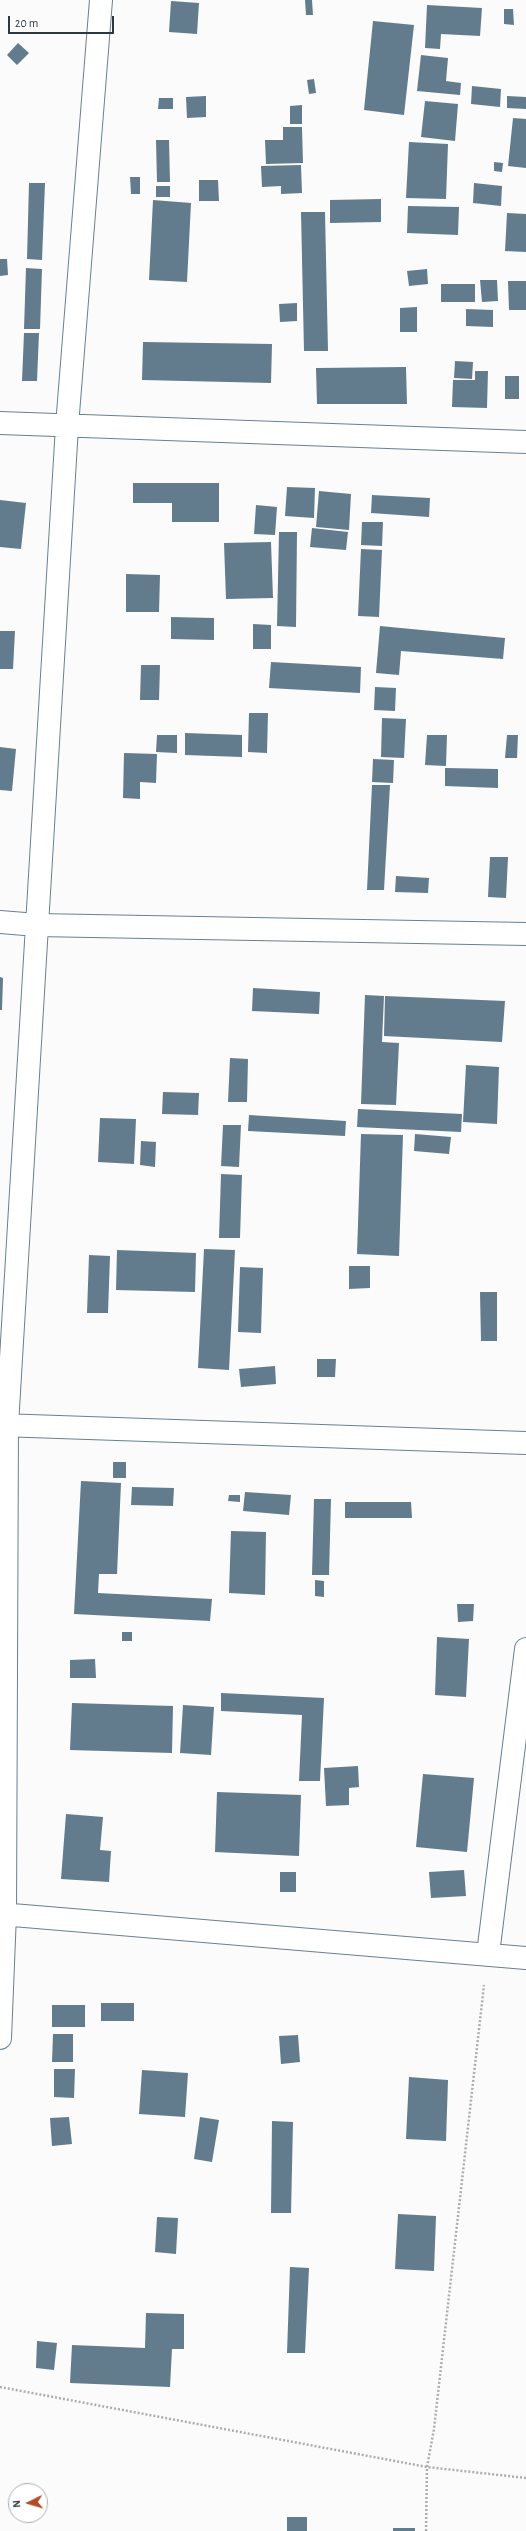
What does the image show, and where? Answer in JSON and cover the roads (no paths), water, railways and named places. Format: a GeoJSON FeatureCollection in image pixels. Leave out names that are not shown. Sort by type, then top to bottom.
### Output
{"type":"FeatureCollection","features":[{"type":"Feature","properties":{"kind":"street"},"geometry":{"type":"LineString","coordinates":[[0,2038],[4,1425],[37,925],[67,426],[101,0]]}},
{"type":"Feature","properties":{"kind":"street"},"geometry":{"type":"LineString","coordinates":[[0,423],[526,442]]}},
{"type":"Feature","properties":{"kind":"street"},"geometry":{"type":"LineString","coordinates":[[0,922],[37,925],[526,934]]}},
{"type":"Feature","properties":{"kind":"street"},"geometry":{"type":"LineString","coordinates":[[4,1425],[526,1443]]}},
{"type":"Feature","properties":{"kind":"street"},"geometry":{"type":"LineString","coordinates":[[488,1954],[526,1649]]}},
{"type":"Feature","properties":{"kind":"street"},"geometry":{"type":"LineString","coordinates":[[2,1914],[526,1958]]}}]}
